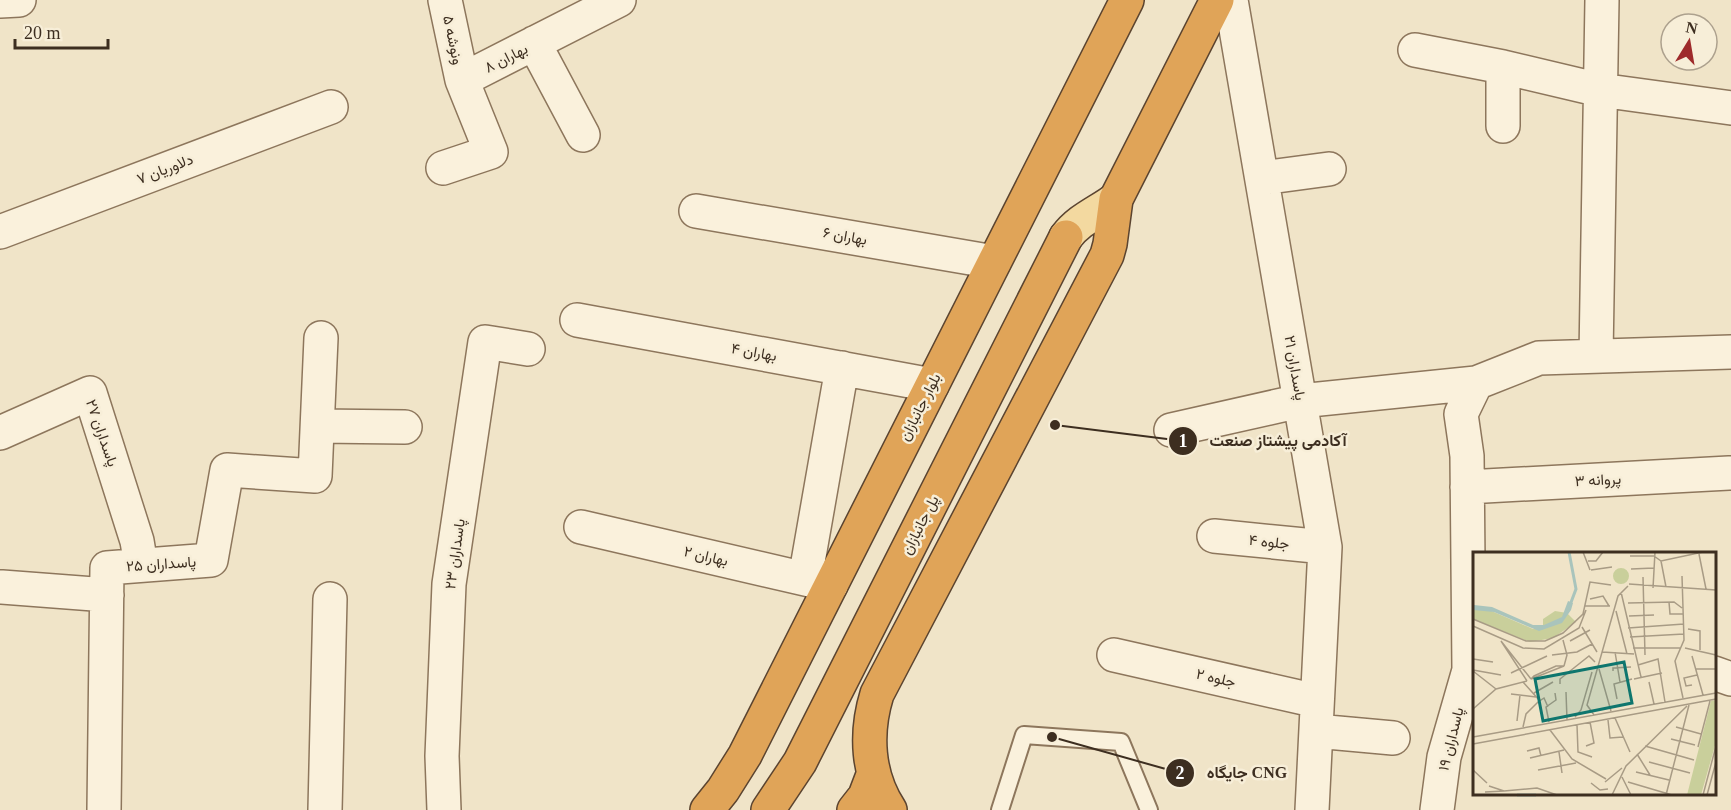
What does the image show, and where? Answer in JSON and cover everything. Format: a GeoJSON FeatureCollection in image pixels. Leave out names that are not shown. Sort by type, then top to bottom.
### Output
{"type":"FeatureCollection","features":[{"type":"Feature","properties":{"kind":"highway","name":"بلوار جانبازان"},"geometry":{"type":"LineString","coordinates":[[707,810],[745,755],[818,582],[932,385],[1127,0]]}},
{"type":"Feature","properties":{"kind":"highway"},"geometry":{"type":"LineString","coordinates":[[890,810],[873,775],[869,734],[870,719],[880,688],[1107,255],[1116,199],[1216,0]]}},
{"type":"Feature","properties":{"kind":"highway","name":"پل جانبازان"},"geometry":{"type":"LineString","coordinates":[[767,810],[800,762],[1066,237]]}},
{"type":"Feature","properties":{"kind":"highway"},"geometry":{"type":"LineString","coordinates":[[745,755],[745,771],[749,786],[757,801],[767,810]]}},
{"type":"Feature","properties":{"kind":"highway"},"geometry":{"type":"LineString","coordinates":[[854,810],[866,796],[873,775]]}},
{"type":"Feature","properties":{"kind":"main road"},"geometry":{"type":"LineString","coordinates":[[1066,237],[1082,221],[1116,199]]}},
{"type":"Feature","properties":{"kind":"street"},"geometry":{"type":"LineString","coordinates":[[0,1],[18,0]]}},
{"type":"Feature","properties":{"kind":"street","name":"ونوشه ۵"},"geometry":{"type":"LineString","coordinates":[[445,0],[462,80]]}},
{"type":"Feature","properties":{"kind":"street","name":"بهاران ۸"},"geometry":{"type":"LineString","coordinates":[[462,80],[619,0]]}},
{"type":"Feature","properties":{"kind":"street","name":"پاسداران ۲۱"},"geometry":{"type":"LineString","coordinates":[[1232,0],[1325,547],[1312,810]]}},
{"type":"Feature","properties":{"kind":"street"},"geometry":{"type":"LineString","coordinates":[[1596,356],[1602,0]]}},
{"type":"Feature","properties":{"kind":"street"},"geometry":{"type":"LineString","coordinates":[[534,43],[583,135]]}},
{"type":"Feature","properties":{"kind":"street"},"geometry":{"type":"LineString","coordinates":[[1415,50],[1503,67],[1600,90],[1731,108]]}},
{"type":"Feature","properties":{"kind":"street"},"geometry":{"type":"LineString","coordinates":[[1503,67],[1503,126]]}},
{"type":"Feature","properties":{"kind":"street"},"geometry":{"type":"LineString","coordinates":[[443,168],[491,152],[462,80]]}},
{"type":"Feature","properties":{"kind":"street","name":"دلاوریان ۷"},"geometry":{"type":"LineString","coordinates":[[0,232],[331,107]]}},
{"type":"Feature","properties":{"kind":"street"},"geometry":{"type":"LineString","coordinates":[[1262,178],[1329,169]]}},
{"type":"Feature","properties":{"kind":"street","name":"بهاران ۶"},"geometry":{"type":"LineString","coordinates":[[696,211],[994,262]]}},
{"type":"Feature","properties":{"kind":"street","name":"بهاران ۴"},"geometry":{"type":"LineString","coordinates":[[577,320],[932,385]]}},
{"type":"Feature","properties":{"kind":"street","name":"پاسداران ۲۵"},"geometry":{"type":"LineString","coordinates":[[104,810],[107,568],[211,560],[227,470],[315,476],[321,338]]}},
{"type":"Feature","properties":{"kind":"street","name":"پاسداران ۲۳"},"geometry":{"type":"LineString","coordinates":[[444,810],[442,756],[449,584],[485,342],[528,348]]}},
{"type":"Feature","properties":{"kind":"street"},"geometry":{"type":"LineString","coordinates":[[1171,430],[1300,401],[1476,383],[1539,358],[1731,352]]}},
{"type":"Feature","properties":{"kind":"street"},"geometry":{"type":"LineString","coordinates":[[818,582],[842,368]]}},
{"type":"Feature","properties":{"kind":"street","name":"پاسداران ۱۹"},"geometry":{"type":"LineString","coordinates":[[1437,810],[1444,757],[1469,669],[1472,594],[1467,456],[1461,414],[1476,383]]}},
{"type":"Feature","properties":{"kind":"street","name":"پاسداران ۲۷"},"geometry":{"type":"LineString","coordinates":[[0,432],[90,393],[137,541],[141,565]]}},
{"type":"Feature","properties":{"kind":"street"},"geometry":{"type":"LineString","coordinates":[[318,426],[405,427]]}},
{"type":"Feature","properties":{"kind":"street","name":"پروانه ۳"},"geometry":{"type":"LineString","coordinates":[[1467,487],[1729,473]]}},
{"type":"Feature","properties":{"kind":"street","name":"بهاران ۲"},"geometry":{"type":"LineString","coordinates":[[581,528],[818,582]]}},
{"type":"Feature","properties":{"kind":"street","name":"جلوه ۴"},"geometry":{"type":"LineString","coordinates":[[1214,536],[1325,547]]}},
{"type":"Feature","properties":{"kind":"street"},"geometry":{"type":"LineString","coordinates":[[2,587],[107,595]]}},
{"type":"Feature","properties":{"kind":"street"},"geometry":{"type":"LineString","coordinates":[[325,810],[330,599]]}},
{"type":"Feature","properties":{"kind":"street","name":"جلوه ۲"},"geometry":{"type":"LineString","coordinates":[[1114,655],[1393,738]]}},
{"type":"Feature","properties":{"kind":"street"},"geometry":{"type":"LineString","coordinates":[[1716,674],[1731,680]]}},
{"type":"Feature","properties":{"kind":"lane"},"geometry":{"type":"LineString","coordinates":[[1000,810],[1024,735],[1121,742],[1149,810]]}},
{"type":"Feature","properties":{"kind":"place","name":"آکادمی پیشتاز صنعت"},"geometry":{"type":"Point","coordinates":[1055,425]}},
{"type":"Feature","properties":{"kind":"place","name":"جایگاه CNG"},"geometry":{"type":"Point","coordinates":[1052,737]}}]}
